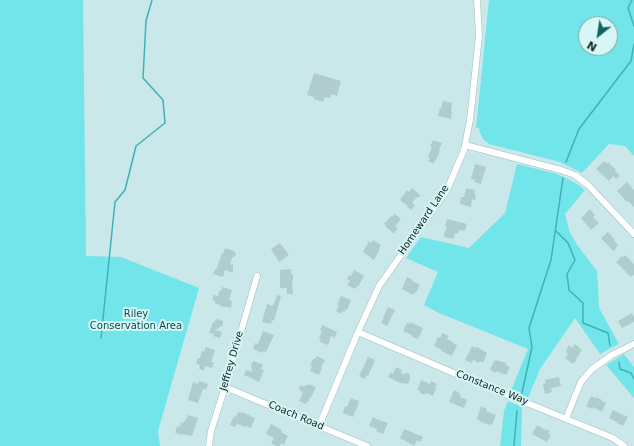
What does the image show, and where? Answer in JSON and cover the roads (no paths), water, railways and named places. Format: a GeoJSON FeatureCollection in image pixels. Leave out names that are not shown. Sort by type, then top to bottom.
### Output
{"type":"FeatureCollection","features":[{"type":"Feature","properties":{"kind":"street","name":"Homeward Lane"},"geometry":{"type":"LineString","coordinates":[[319,426],[379,286],[447,190],[464,150],[470,120],[479,36],[477,0]]}},
{"type":"Feature","properties":{"kind":"street"},"geometry":{"type":"LineString","coordinates":[[465,145],[575,175],[588,185],[634,234]]}},
{"type":"Feature","properties":{"kind":"street","name":"Jeffrey Drive"},"geometry":{"type":"LineString","coordinates":[[210,446],[211,431],[226,387],[257,276]]}},
{"type":"Feature","properties":{"kind":"street","name":"Constance Way"},"geometry":{"type":"LineString","coordinates":[[358,332],[613,438],[624,446]]}},
{"type":"Feature","properties":{"kind":"street"},"geometry":{"type":"LineString","coordinates":[[566,419],[581,382],[592,369],[612,355],[634,344]]}},
{"type":"Feature","properties":{"kind":"street","name":"Coach Road"},"geometry":{"type":"LineString","coordinates":[[226,387],[367,446]]}},
{"type":"Feature","properties":{"kind":"waterway"},"geometry":{"type":"LineString","coordinates":[[101,338],[115,202],[125,190],[136,146],[165,123],[163,100],[143,78],[146,21],[152,0]]}},
{"type":"Feature","properties":{"kind":"waterway"},"geometry":{"type":"LineString","coordinates":[[632,0],[628,8],[634,26]]}},
{"type":"Feature","properties":{"kind":"waterway"},"geometry":{"type":"LineString","coordinates":[[566,162],[579,129],[631,61],[634,44]]}},
{"type":"Feature","properties":{"kind":"waterway"},"geometry":{"type":"LineString","coordinates":[[522,393],[532,347],[529,328],[551,260],[563,178]]}},
{"type":"Feature","properties":{"kind":"waterway"},"geometry":{"type":"LineString","coordinates":[[556,231],[568,243],[575,260],[567,274],[569,290],[583,303],[583,323],[608,333],[610,346]]}},
{"type":"Feature","properties":{"kind":"waterway"},"geometry":{"type":"LineString","coordinates":[[619,362],[620,369],[631,373],[634,379]]}},
{"type":"Feature","properties":{"kind":"waterway"},"geometry":{"type":"LineString","coordinates":[[514,446],[517,411]]}},
{"type":"Feature","properties":{"kind":"park label","name":"Riley Conservation Area"},"geometry":{"type":"Point","coordinates":[136,320]}}]}
